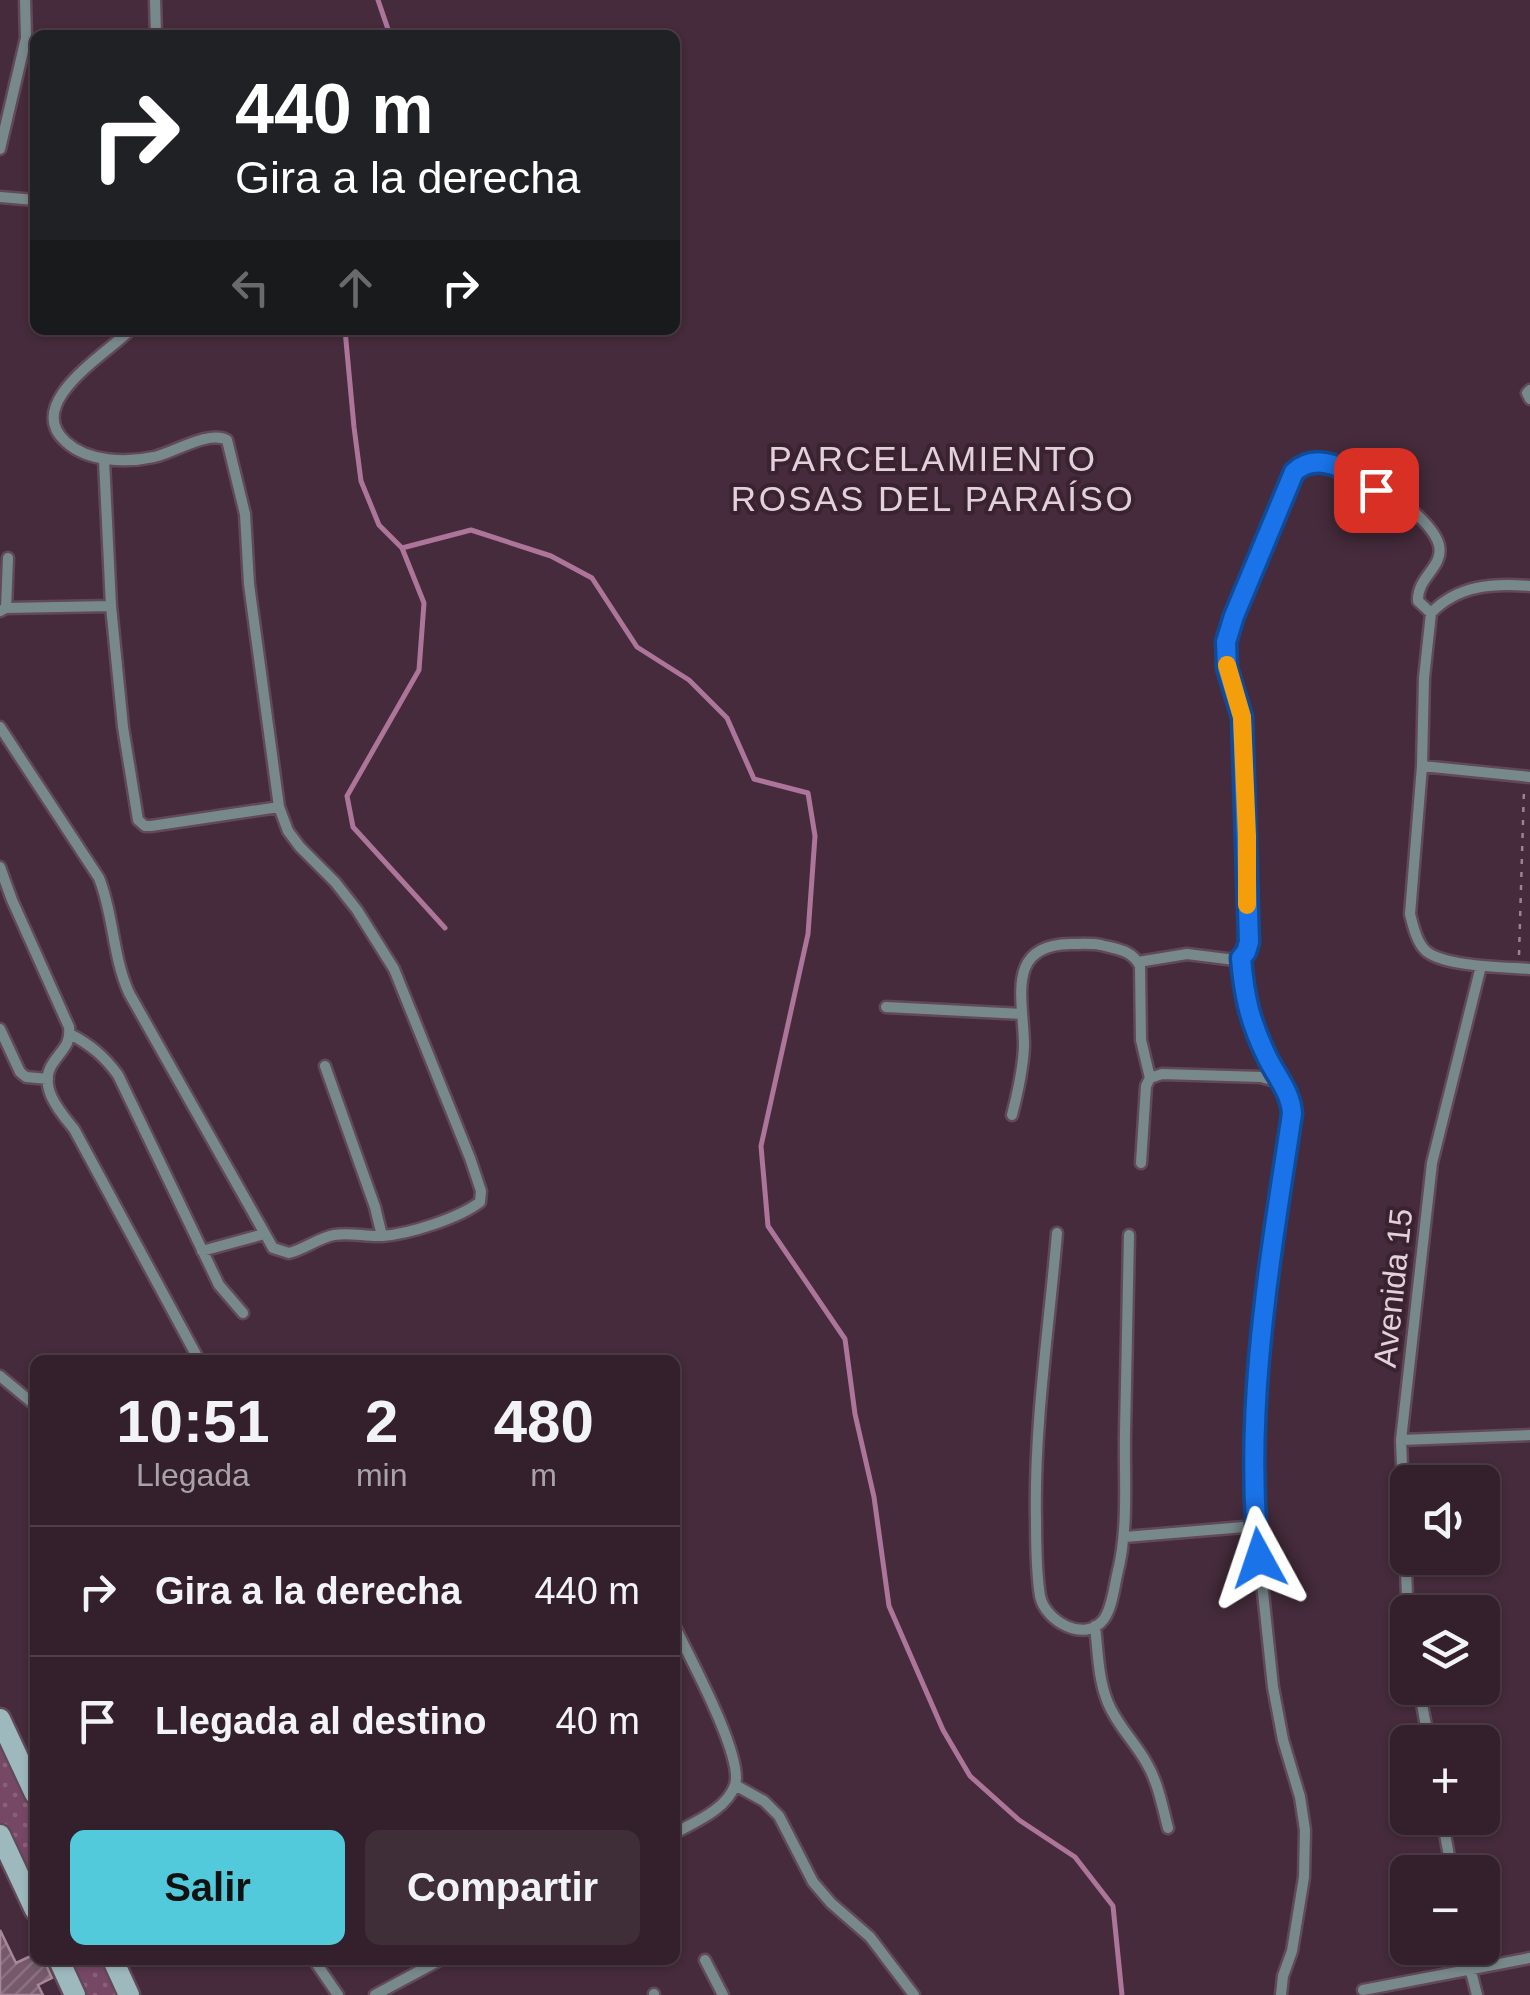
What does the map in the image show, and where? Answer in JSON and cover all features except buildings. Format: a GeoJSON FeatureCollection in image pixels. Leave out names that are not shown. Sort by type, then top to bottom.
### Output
{"type":"FeatureCollection","features":[{"type":"Feature","properties":{"kind":"main road"},"geometry":{"type":"LineString","coordinates":[[0,1720],[30,1783]]}},
{"type":"Feature","properties":{"kind":"main road"},"geometry":{"type":"LineString","coordinates":[[0,1835],[30,1899]]}},
{"type":"Feature","properties":{"kind":"main road"},"geometry":{"type":"LineString","coordinates":[[60,1965],[75,1995]]}},
{"type":"Feature","properties":{"kind":"main road"},"geometry":{"type":"LineString","coordinates":[[115,1965],[129,1995]]}},
{"type":"Feature","properties":{"kind":"street"},"geometry":{"type":"LineString","coordinates":[[0,148],[26,38],[25,0]]}},
{"type":"Feature","properties":{"kind":"street"},"geometry":{"type":"LineString","coordinates":[[155,0],[156,30]]}},
{"type":"Feature","properties":{"kind":"street"},"geometry":{"type":"LineString","coordinates":[[0,197],[30,200]]}},
{"type":"Feature","properties":{"kind":"street"},"geometry":{"type":"LineString","coordinates":[[2,735],[98,878],[128,992],[273,1248],[294,1252],[321,1238],[348,1234],[382,1236],[419,1228],[480,1202],[481,1191],[470,1158],[394,969],[357,910],[288,831],[278,806],[249,584],[245,514],[230,446],[223,437],[211,437],[152,457],[104,460],[69,446],[55,426],[62,394],[88,364],[125,335]]}},
{"type":"Feature","properties":{"kind":"street"},"geometry":{"type":"LineString","coordinates":[[1530,390],[1530,399]]}},
{"type":"Feature","properties":{"kind":"street"},"geometry":{"type":"LineString","coordinates":[[104,460],[122,727],[138,820],[151,826],[278,806]]}},
{"type":"Feature","properties":{"kind":"street"},"geometry":{"type":"LineString","coordinates":[[1138,962],[1187,954],[1223,960],[1241,958],[1246,952],[1249,942],[1242,717],[1227,668],[1226,642],[1290,478],[1298,468],[1316,461],[1345,469],[1414,511],[1434,534],[1440,548],[1436,564],[1418,589],[1418,600],[1431,613]]}},
{"type":"Feature","properties":{"kind":"street"},"geometry":{"type":"LineString","coordinates":[[8,558],[3,609],[111,606]]}},
{"type":"Feature","properties":{"kind":"street"},"geometry":{"type":"LineString","coordinates":[[1524,969],[1451,961],[1427,952],[1415,934],[1410,914],[1431,613],[1467,589],[1530,586]]}},
{"type":"Feature","properties":{"kind":"street"},"geometry":{"type":"LineString","coordinates":[[1422,766],[1527,777]]}},
{"type":"Feature","properties":{"kind":"street"},"geometry":{"type":"LineString","coordinates":[[0,866],[70,1034],[65,1050],[53,1063],[48,1088],[196,1355]]}},
{"type":"Feature","properties":{"kind":"street"},"geometry":{"type":"LineString","coordinates":[[1012,1115],[1022,1073],[1024,969],[1042,949],[1058,944],[1096,944],[1132,954],[1138,962],[1141,1040],[1150,1078]]}},
{"type":"Feature","properties":{"kind":"street"},"geometry":{"type":"LineString","coordinates":[[1241,958],[1246,1008],[1289,1096],[1292,1114],[1264,1318],[1254,1454],[1256,1526],[1273,1688],[1305,1830],[1304,1877],[1281,1995]]}},
{"type":"Feature","properties":{"kind":"street","name":"Avenida 15"},"geometry":{"type":"LineString","coordinates":[[1407,1595],[1401,1440],[1432,1163],[1481,966]]}},
{"type":"Feature","properties":{"kind":"street"},"geometry":{"type":"LineString","coordinates":[[886,1007],[1022,1014]]}},
{"type":"Feature","properties":{"kind":"street"},"geometry":{"type":"LineString","coordinates":[[0,1029],[20,1072],[26,1077],[48,1079]]}},
{"type":"Feature","properties":{"kind":"street"},"geometry":{"type":"LineString","coordinates":[[70,1034],[103,1055],[118,1075],[219,1285],[244,1312]]}},
{"type":"Feature","properties":{"kind":"street"},"geometry":{"type":"LineString","coordinates":[[325,1066],[382,1236]]}},
{"type":"Feature","properties":{"kind":"street"},"geometry":{"type":"LineString","coordinates":[[1141,1163],[1146,1086],[1150,1078],[1158,1074],[1261,1077],[1282,1083]]}},
{"type":"Feature","properties":{"kind":"street"},"geometry":{"type":"LineString","coordinates":[[1057,1233],[1035,1487],[1040,1595],[1044,1609],[1055,1620],[1076,1629],[1095,1626],[1107,1614],[1125,1538],[1130,1235]]}},
{"type":"Feature","properties":{"kind":"street"},"geometry":{"type":"LineString","coordinates":[[202,1251],[264,1234]]}},
{"type":"Feature","properties":{"kind":"street"},"geometry":{"type":"LineString","coordinates":[[0,1376],[30,1402]]}},
{"type":"Feature","properties":{"kind":"street"},"geometry":{"type":"LineString","coordinates":[[1401,1440],[1530,1435]]}},
{"type":"Feature","properties":{"kind":"street"},"geometry":{"type":"LineString","coordinates":[[1125,1538],[1256,1526]]}},
{"type":"Feature","properties":{"kind":"street"},"geometry":{"type":"LineString","coordinates":[[1095,1626],[1098,1663],[1108,1704],[1151,1771],[1168,1828]]}},
{"type":"Feature","properties":{"kind":"street"},"geometry":{"type":"LineString","coordinates":[[680,1637],[730,1748],[735,1785],[708,1815],[680,1830]]}},
{"type":"Feature","properties":{"kind":"street"},"geometry":{"type":"LineString","coordinates":[[680,1657],[689,1656]]}},
{"type":"Feature","properties":{"kind":"street"},"geometry":{"type":"LineString","coordinates":[[735,1785],[764,1801],[778,1816],[813,1882],[870,1937],[914,1995]]}},
{"type":"Feature","properties":{"kind":"street"},"geometry":{"type":"LineString","coordinates":[[1363,1990],[1530,1958]]}},
{"type":"Feature","properties":{"kind":"street"},"geometry":{"type":"LineString","coordinates":[[705,1960],[723,1995]]}},
{"type":"Feature","properties":{"kind":"street"},"geometry":{"type":"LineString","coordinates":[[317,1965],[338,1995]]}},
{"type":"Feature","properties":{"kind":"street"},"geometry":{"type":"LineString","coordinates":[[375,1995],[431,1965]]}},
{"type":"Feature","properties":{"kind":"street"},"geometry":{"type":"LineString","coordinates":[[1468,1965],[1477,1995]]}},
{"type":"Feature","properties":{"kind":"path"},"geometry":{"type":"LineString","coordinates":[[1524,969],[1527,777]]}},
{"type":"Feature","properties":{"kind":"shaded area"},"geometry":{"type":"Polygon","coordinates":[[[0,1725],[30,1788],[30,1895],[0,1831],[0,1725]]]}},
{"type":"Feature","properties":{"kind":"shaded area"},"geometry":{"type":"Polygon","coordinates":[[[62,1965],[112,1965],[126,1995],[77,1995],[62,1965]]]}},
{"type":"Feature","properties":{"kind":"waterway"},"geometry":{"type":"LineString","coordinates":[[378,0],[388,30]]}},
{"type":"Feature","properties":{"kind":"waterway"},"geometry":{"type":"LineString","coordinates":[[345,335],[361,481],[379,525],[402,548],[424,603],[419,670],[347,796],[353,827],[445,928]]}},
{"type":"Feature","properties":{"kind":"waterway"},"geometry":{"type":"LineString","coordinates":[[402,548],[471,530],[551,556],[592,578],[637,647],[689,680],[727,718],[754,779],[808,793],[815,836],[808,934],[761,1146],[768,1226],[845,1339],[889,1606],[943,1730],[970,1776],[1019,1820],[1075,1857],[1113,1906],[1122,1995]]}},
{"type":"Feature","properties":{"kind":"slow traffic"},"geometry":{"type":"LineString","coordinates":[[1227,665],[1242,717],[1247,905]]}},
{"type":"Feature","properties":{"kind":"district","name":"PARCELAMIENTO ROSAS DEL PARAÍSO"},"geometry":{"type":"Point","coordinates":[933,479]}},
{"type":"Feature","properties":{"kind":"route"},"geometry":{"type":"LineString","coordinates":[[1259,1558],[1254,1454],[1264,1318],[1292,1105],[1246,1008],[1241,958],[1249,942],[1242,717],[1227,668],[1226,642],[1294,472],[1303,464],[1322,462],[1345,469],[1376,490]]}}]}
